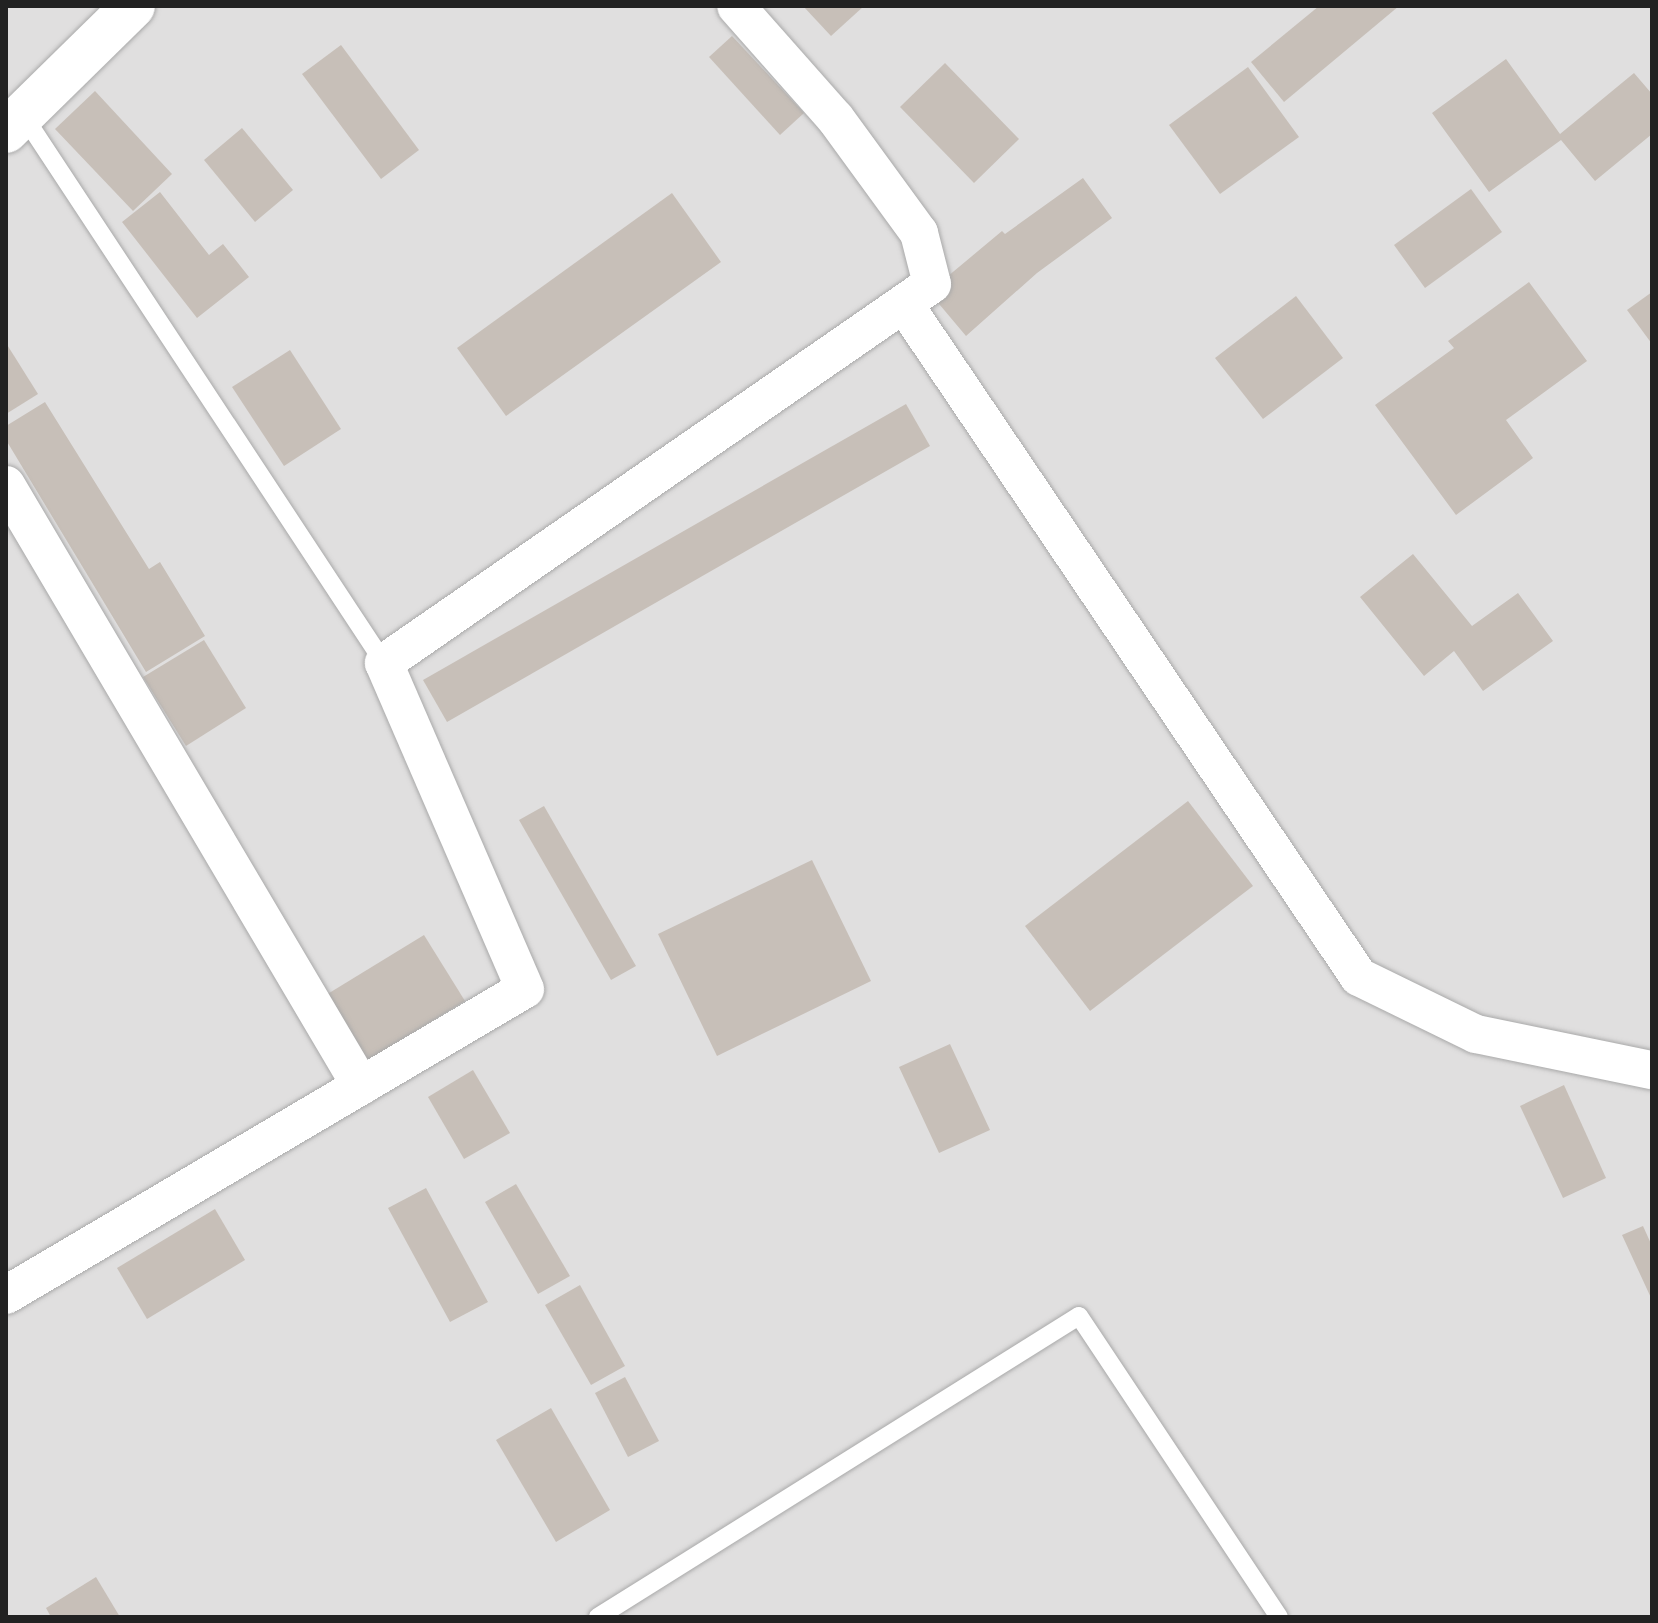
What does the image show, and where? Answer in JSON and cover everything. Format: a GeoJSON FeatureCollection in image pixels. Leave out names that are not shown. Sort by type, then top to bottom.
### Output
{"type":"FeatureCollection","features":[{"type":"Feature","properties":{"kind":"street"},"geometry":{"type":"LineString","coordinates":[[14,123],[133,6]]}},
{"type":"Feature","properties":{"kind":"street"},"geometry":{"type":"LineString","coordinates":[[6,1295],[525,989],[384,663],[932,284],[919,233],[835,118],[736,6]]}},
{"type":"Feature","properties":{"kind":"street"},"geometry":{"type":"LineString","coordinates":[[904,304],[1359,977],[1476,1034],[1652,1070]]}},
{"type":"Feature","properties":{"kind":"street"},"geometry":{"type":"LineString","coordinates":[[6,485],[361,1086]]}},
{"type":"Feature","properties":{"kind":"lane"},"geometry":{"type":"LineString","coordinates":[[14,123],[384,663]]}},
{"type":"Feature","properties":{"kind":"lane"},"geometry":{"type":"LineString","coordinates":[[598,1617],[1079,1316],[1279,1617]]}},
{"type":"Feature","properties":{"kind":"shaded area"},"geometry":{"type":"Polygon","coordinates":[[[6,6],[1652,6],[1652,1617],[6,1617],[6,6]]]}},
{"type":"Feature","properties":{"kind":"building"},"geometry":{"type":"Polygon","coordinates":[[[803,6],[864,6],[831,36],[803,6]]]}},
{"type":"Feature","properties":{"kind":"building"},"geometry":{"type":"Polygon","coordinates":[[[1319,6],[1399,6],[1284,102],[1251,62],[1319,6]]]}},
{"type":"Feature","properties":{"kind":"building"},"geometry":{"type":"Polygon","coordinates":[[[732,36],[804,113],[780,135],[709,57],[732,36]]]}},
{"type":"Feature","properties":{"kind":"building"},"geometry":{"type":"Polygon","coordinates":[[[341,45],[419,150],[381,179],[302,74],[341,45]]]}},
{"type":"Feature","properties":{"kind":"building"},"geometry":{"type":"Polygon","coordinates":[[[1506,59],[1560,134],[1634,73],[1652,94],[1652,134],[1595,181],[1561,140],[1489,192],[1432,113],[1506,59]]]}},
{"type":"Feature","properties":{"kind":"building"},"geometry":{"type":"Polygon","coordinates":[[[945,63],[1019,139],[974,183],[900,107],[945,63]]]}},
{"type":"Feature","properties":{"kind":"building"},"geometry":{"type":"Polygon","coordinates":[[[1248,67],[1299,137],[1220,194],[1169,125],[1248,67]]]}},
{"type":"Feature","properties":{"kind":"building"},"geometry":{"type":"Polygon","coordinates":[[[95,91],[172,174],[133,211],[55,129],[95,91]]]}},
{"type":"Feature","properties":{"kind":"building"},"geometry":{"type":"Polygon","coordinates":[[[242,128],[293,190],[255,222],[204,160],[242,128]]]}},
{"type":"Feature","properties":{"kind":"building"},"geometry":{"type":"Polygon","coordinates":[[[1083,178],[1112,218],[1037,273],[966,336],[929,292],[1002,231],[1005,234],[1083,178]]]}},
{"type":"Feature","properties":{"kind":"building"},"geometry":{"type":"Polygon","coordinates":[[[1471,189],[1502,232],[1425,288],[1394,245],[1471,189]]]}},
{"type":"Feature","properties":{"kind":"building"},"geometry":{"type":"Polygon","coordinates":[[[160,192],[209,255],[223,244],[249,277],[197,318],[122,222],[160,192]]]}},
{"type":"Feature","properties":{"kind":"building"},"geometry":{"type":"Polygon","coordinates":[[[672,193],[721,262],[506,416],[457,348],[672,193]]]}},
{"type":"Feature","properties":{"kind":"building"},"geometry":{"type":"Polygon","coordinates":[[[1529,282],[1587,361],[1506,420],[1533,458],[1456,515],[1375,405],[1454,348],[1448,341],[1529,282]]]}},
{"type":"Feature","properties":{"kind":"building"},"geometry":{"type":"Polygon","coordinates":[[[1652,292],[1652,344],[1627,310],[1652,292]]]}},
{"type":"Feature","properties":{"kind":"building"},"geometry":{"type":"Polygon","coordinates":[[[1296,296],[1343,358],[1263,419],[1215,358],[1296,296]]]}},
{"type":"Feature","properties":{"kind":"building"},"geometry":{"type":"Polygon","coordinates":[[[6,343],[38,394],[6,414],[6,343]]]}},
{"type":"Feature","properties":{"kind":"building"},"geometry":{"type":"Polygon","coordinates":[[[290,350],[341,429],[284,466],[232,387],[290,350]]]}},
{"type":"Feature","properties":{"kind":"building"},"geometry":{"type":"Polygon","coordinates":[[[45,402],[149,569],[160,562],[205,636],[146,672],[6,440],[6,426],[45,402]]]}},
{"type":"Feature","properties":{"kind":"building"},"geometry":{"type":"Polygon","coordinates":[[[906,404],[930,446],[447,722],[423,680],[906,404]]]}},
{"type":"Feature","properties":{"kind":"building"},"geometry":{"type":"Polygon","coordinates":[[[1413,554],[1472,626],[1518,593],[1553,641],[1483,691],[1454,651],[1424,676],[1360,597],[1413,554]]]}},
{"type":"Feature","properties":{"kind":"building"},"geometry":{"type":"Polygon","coordinates":[[[204,640],[246,708],[186,746],[143,677],[204,640]]]}},
{"type":"Feature","properties":{"kind":"building"},"geometry":{"type":"Polygon","coordinates":[[[1188,801],[1253,886],[1090,1011],[1025,926],[1188,801]]]}},
{"type":"Feature","properties":{"kind":"building"},"geometry":{"type":"Polygon","coordinates":[[[544,806],[636,966],[611,980],[519,820],[544,806]]]}},
{"type":"Feature","properties":{"kind":"building"},"geometry":{"type":"Polygon","coordinates":[[[812,860],[871,981],[717,1056],[658,934],[812,860]]]}},
{"type":"Feature","properties":{"kind":"building"},"geometry":{"type":"Polygon","coordinates":[[[424,935],[465,1001],[362,1064],[321,998],[424,935]]]}},
{"type":"Feature","properties":{"kind":"building"},"geometry":{"type":"Polygon","coordinates":[[[950,1044],[990,1130],[939,1153],[899,1067],[950,1044]]]}},
{"type":"Feature","properties":{"kind":"building"},"geometry":{"type":"Polygon","coordinates":[[[473,1070],[510,1133],[464,1159],[428,1097],[473,1070]]]}},
{"type":"Feature","properties":{"kind":"building"},"geometry":{"type":"Polygon","coordinates":[[[1564,1085],[1606,1178],[1563,1198],[1520,1106],[1564,1085]]]}},
{"type":"Feature","properties":{"kind":"building"},"geometry":{"type":"Polygon","coordinates":[[[516,1184],[570,1276],[538,1294],[485,1202],[516,1184]]]}},
{"type":"Feature","properties":{"kind":"building"},"geometry":{"type":"Polygon","coordinates":[[[426,1188],[488,1302],[450,1322],[388,1208],[426,1188]]]}},
{"type":"Feature","properties":{"kind":"building"},"geometry":{"type":"Polygon","coordinates":[[[215,1209],[245,1260],[147,1319],[117,1268],[215,1209]]]}},
{"type":"Feature","properties":{"kind":"building"},"geometry":{"type":"Polygon","coordinates":[[[1643,1226],[1652,1246],[1652,1300],[1622,1235],[1643,1226]]]}},
{"type":"Feature","properties":{"kind":"building"},"geometry":{"type":"Polygon","coordinates":[[[580,1285],[625,1366],[591,1385],[545,1305],[580,1285]]]}},
{"type":"Feature","properties":{"kind":"building"},"geometry":{"type":"Polygon","coordinates":[[[625,1377],[659,1441],[628,1457],[595,1393],[625,1377]]]}},
{"type":"Feature","properties":{"kind":"building"},"geometry":{"type":"Polygon","coordinates":[[[551,1408],[610,1510],[556,1542],[496,1440],[551,1408]]]}},
{"type":"Feature","properties":{"kind":"building"},"geometry":{"type":"Polygon","coordinates":[[[96,1577],[120,1617],[51,1617],[46,1608],[96,1577]]]}}]}
